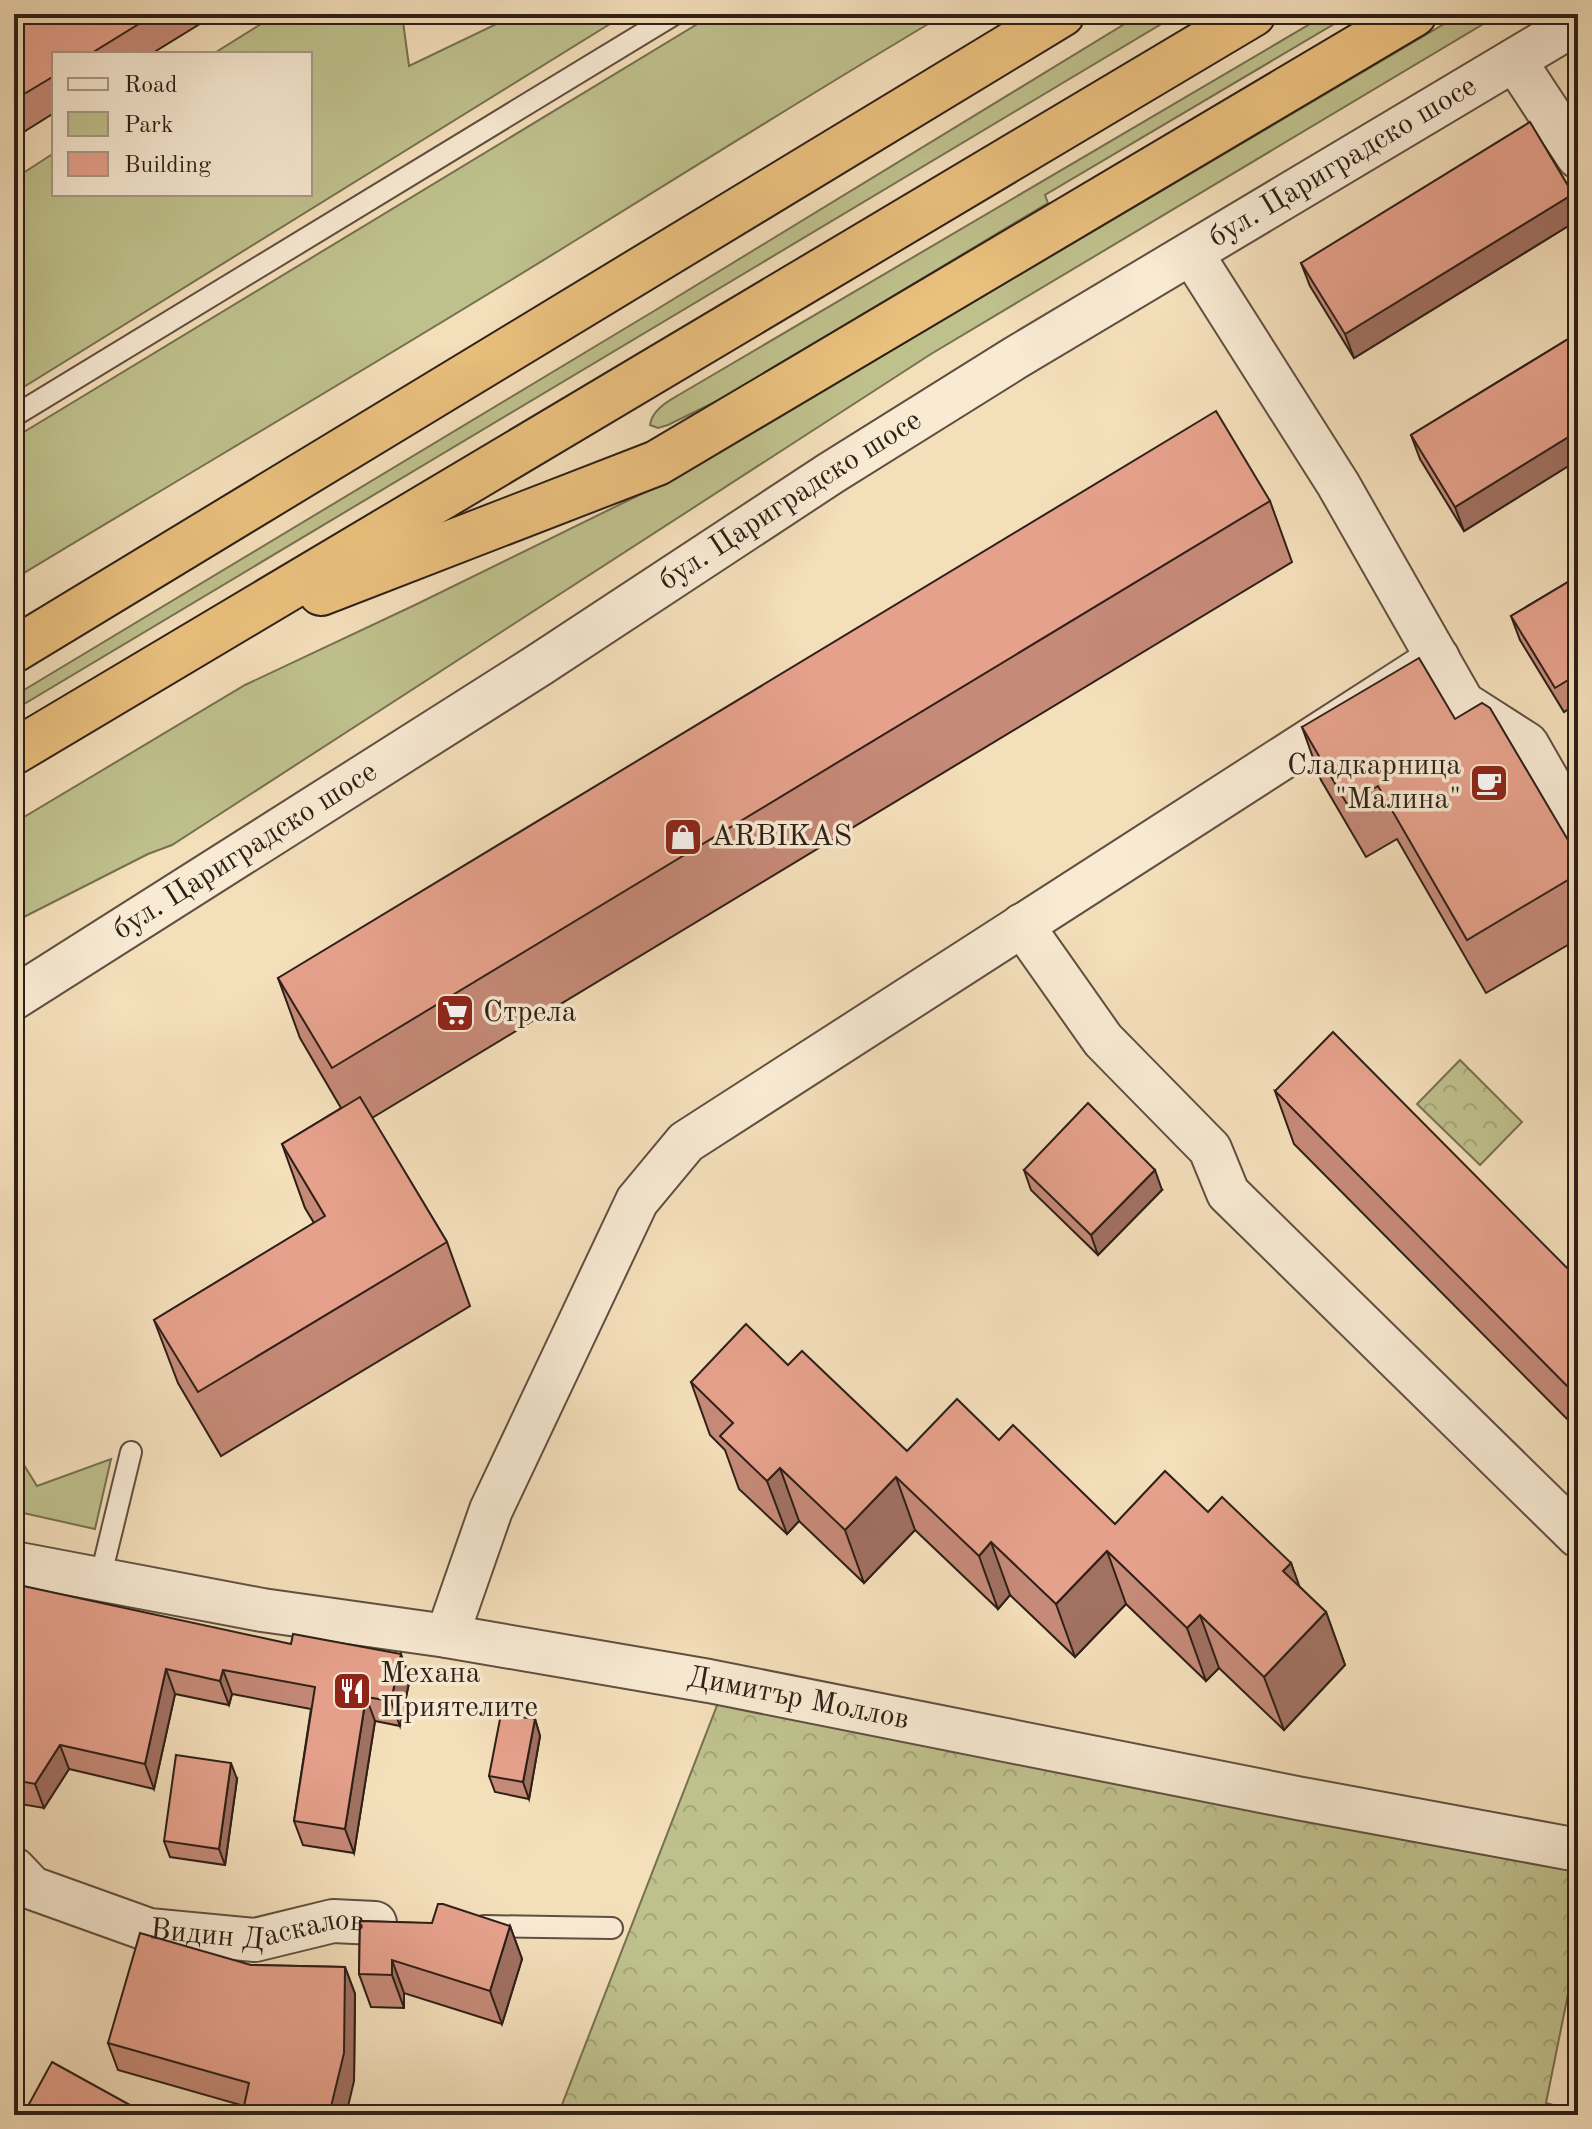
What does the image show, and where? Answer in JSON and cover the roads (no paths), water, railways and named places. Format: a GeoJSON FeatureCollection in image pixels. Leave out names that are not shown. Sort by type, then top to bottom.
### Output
{"type":"FeatureCollection","features":[{"type":"Feature","properties":{"kind":"highway"},"geometry":{"type":"LineString","coordinates":[[14,650],[1062,14]]}},
{"type":"Feature","properties":{"kind":"highway"},"geometry":{"type":"LineString","coordinates":[[14,752],[1253,14]]}},
{"type":"Feature","properties":{"kind":"highway"},"geometry":{"type":"LineString","coordinates":[[203,638],[657,463],[1414,14]]}},
{"type":"Feature","properties":{"kind":"street","name":"бул. Цариградско шосе"},"geometry":{"type":"LineString","coordinates":[[14,998],[1015,358],[1578,22]]}},
{"type":"Feature","properties":{"kind":"street"},"geometry":{"type":"LineString","coordinates":[[1515,61],[1578,157]]}},
{"type":"Feature","properties":{"kind":"street"},"geometry":{"type":"LineString","coordinates":[[1192,254],[1338,484],[1463,703],[1527,744],[1578,833]]}},
{"type":"Feature","properties":{"kind":"street"},"geometry":{"type":"LineString","coordinates":[[447,1636],[491,1510],[637,1201],[686,1142],[1438,658]]}},
{"type":"Feature","properties":{"kind":"street"},"geometry":{"type":"LineString","coordinates":[[1022,925],[1103,1040],[1210,1149],[1228,1193],[1578,1536]]}},
{"type":"Feature","properties":{"kind":"street","name":"Димитър Моллов"},"geometry":{"type":"LineString","coordinates":[[14,1563],[262,1610],[447,1636],[709,1681],[1297,1798],[1578,1850]]}},
{"type":"Feature","properties":{"kind":"street","name":"Видин Даскалов"},"geometry":{"type":"LineString","coordinates":[[14,1869],[32,1888],[149,1930],[255,1940],[333,1921],[383,1923]]}},
{"type":"Feature","properties":{"kind":"lane"},"geometry":{"type":"LineString","coordinates":[[14,416],[675,14]]}},
{"type":"Feature","properties":{"kind":"lane"},"geometry":{"type":"LineString","coordinates":[[100,1579],[131,1452]]}},
{"type":"Feature","properties":{"kind":"lane"},"geometry":{"type":"LineString","coordinates":[[469,1926],[612,1928]]}},
{"type":"Feature","properties":{"kind":"place","name":"Сладкарница \"Малина\""},"geometry":{"type":"Point","coordinates":[1489,783]}},
{"type":"Feature","properties":{"kind":"place","name":"ARBIKAS"},"geometry":{"type":"Point","coordinates":[683,837]}},
{"type":"Feature","properties":{"kind":"place","name":"Стрела"},"geometry":{"type":"Point","coordinates":[455,1013]}},
{"type":"Feature","properties":{"kind":"place","name":"Механа Приятелите"},"geometry":{"type":"Point","coordinates":[352,1691]}}]}
